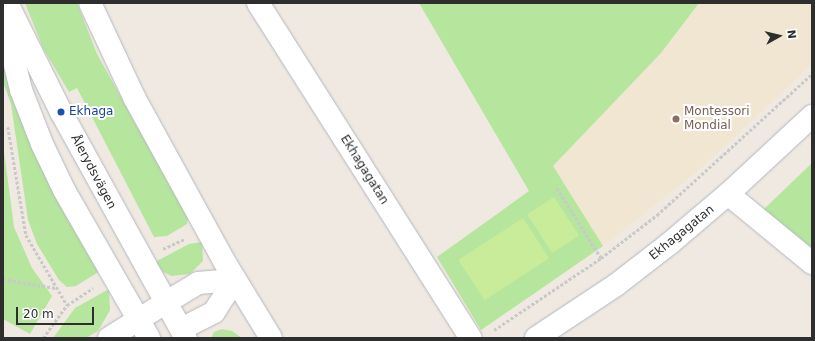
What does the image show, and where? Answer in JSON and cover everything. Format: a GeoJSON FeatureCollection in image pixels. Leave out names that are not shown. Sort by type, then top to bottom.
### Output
{"type":"FeatureCollection","features":[{"type":"Feature","properties":{"kind":"street","name":"Ålerydsvägen"},"geometry":{"type":"LineString","coordinates":[[7,3],[61,112],[165,303],[177,335]]}},
{"type":"Feature","properties":{"kind":"street"},"geometry":{"type":"LineString","coordinates":[[90,3],[135,99],[235,280],[271,338]]}},
{"type":"Feature","properties":{"kind":"street","name":"Ekhagagatan"},"geometry":{"type":"LineString","coordinates":[[258,3],[479,336]]}},
{"type":"Feature","properties":{"kind":"street"},"geometry":{"type":"LineString","coordinates":[[3,15],[21,90],[42,144],[64,190],[149,338]]}},
{"type":"Feature","properties":{"kind":"street","name":"Ekhagagatan"},"geometry":{"type":"LineString","coordinates":[[536,338],[616,285],[728,194],[809,124]]}},
{"type":"Feature","properties":{"kind":"street"},"geometry":{"type":"LineString","coordinates":[[728,194],[812,263]]}},
{"type":"Feature","properties":{"kind":"street"},"geometry":{"type":"LineString","coordinates":[[109,338],[198,283],[235,280]]}},
{"type":"Feature","properties":{"kind":"street"},"geometry":{"type":"LineString","coordinates":[[177,335],[214,312],[235,280]]}},
{"type":"Feature","properties":{"kind":"path"},"geometry":{"type":"LineString","coordinates":[[479,336],[601,258],[657,214],[812,74]]}},
{"type":"Feature","properties":{"kind":"path"},"geometry":{"type":"LineString","coordinates":[[7,123],[26,235],[67,305]]}},
{"type":"Feature","properties":{"kind":"path"},"geometry":{"type":"LineString","coordinates":[[557,188],[601,258]]}},
{"type":"Feature","properties":{"kind":"path"},"geometry":{"type":"LineString","coordinates":[[43,338],[67,305],[113,276]]}},
{"type":"Feature","properties":{"kind":"path"},"geometry":{"type":"LineString","coordinates":[[3,278],[56,288]]}},
{"type":"Feature","properties":{"kind":"shaded area","name":"Montessori Mondial"},"geometry":{"type":"Polygon","coordinates":[[[699,3],[812,3],[812,64],[699,170],[603,246],[553,166],[661,53],[699,3]]]}},
{"type":"Feature","properties":{"kind":"green space"},"geometry":{"type":"Polygon","coordinates":[[[25,3],[77,3],[97,54],[188,218],[187,224],[167,236],[154,237],[77,88],[69,92],[43,48],[25,3]]]}},
{"type":"Feature","properties":{"kind":"green space"},"geometry":{"type":"Polygon","coordinates":[[[419,3],[699,3],[661,53],[553,166],[603,246],[481,330],[437,257],[529,191],[419,3]]]}},
{"type":"Feature","properties":{"kind":"green space"},"geometry":{"type":"Polygon","coordinates":[[[3,57],[100,271],[76,286],[67,287],[59,280],[37,244],[28,220],[11,104],[3,82],[3,57]]]}},
{"type":"Feature","properties":{"kind":"green space"},"geometry":{"type":"Polygon","coordinates":[[[3,144],[14,227],[32,268],[52,296],[30,334],[3,319],[3,144]]]}},
{"type":"Feature","properties":{"kind":"green space"},"geometry":{"type":"Polygon","coordinates":[[[812,163],[812,249],[764,209],[812,163]]]}},
{"type":"Feature","properties":{"kind":"green space"},"geometry":{"type":"Polygon","coordinates":[[[554,197],[579,236],[552,253],[527,214],[554,197]]]}},
{"type":"Feature","properties":{"kind":"green space"},"geometry":{"type":"Polygon","coordinates":[[[523,218],[549,258],[485,300],[458,260],[523,218]]]}},
{"type":"Feature","properties":{"kind":"green space"},"geometry":{"type":"Polygon","coordinates":[[[202,242],[203,261],[190,274],[171,276],[162,271],[155,262],[189,244],[202,242]]]}},
{"type":"Feature","properties":{"kind":"green space"},"geometry":{"type":"Polygon","coordinates":[[[109,289],[110,310],[98,331],[86,338],[53,338],[75,308],[109,289]]]}},
{"type":"Feature","properties":{"kind":"green space"},"geometry":{"type":"Polygon","coordinates":[[[222,329],[232,331],[242,338],[211,338],[214,332],[222,329]]]}},
{"type":"Feature","properties":{"kind":"place","name":"Ekhaga"},"geometry":{"type":"Point","coordinates":[61,112]}},
{"type":"Feature","properties":{"kind":"place","name":"Montessori Mondial"},"geometry":{"type":"Point","coordinates":[676,119]}}]}
